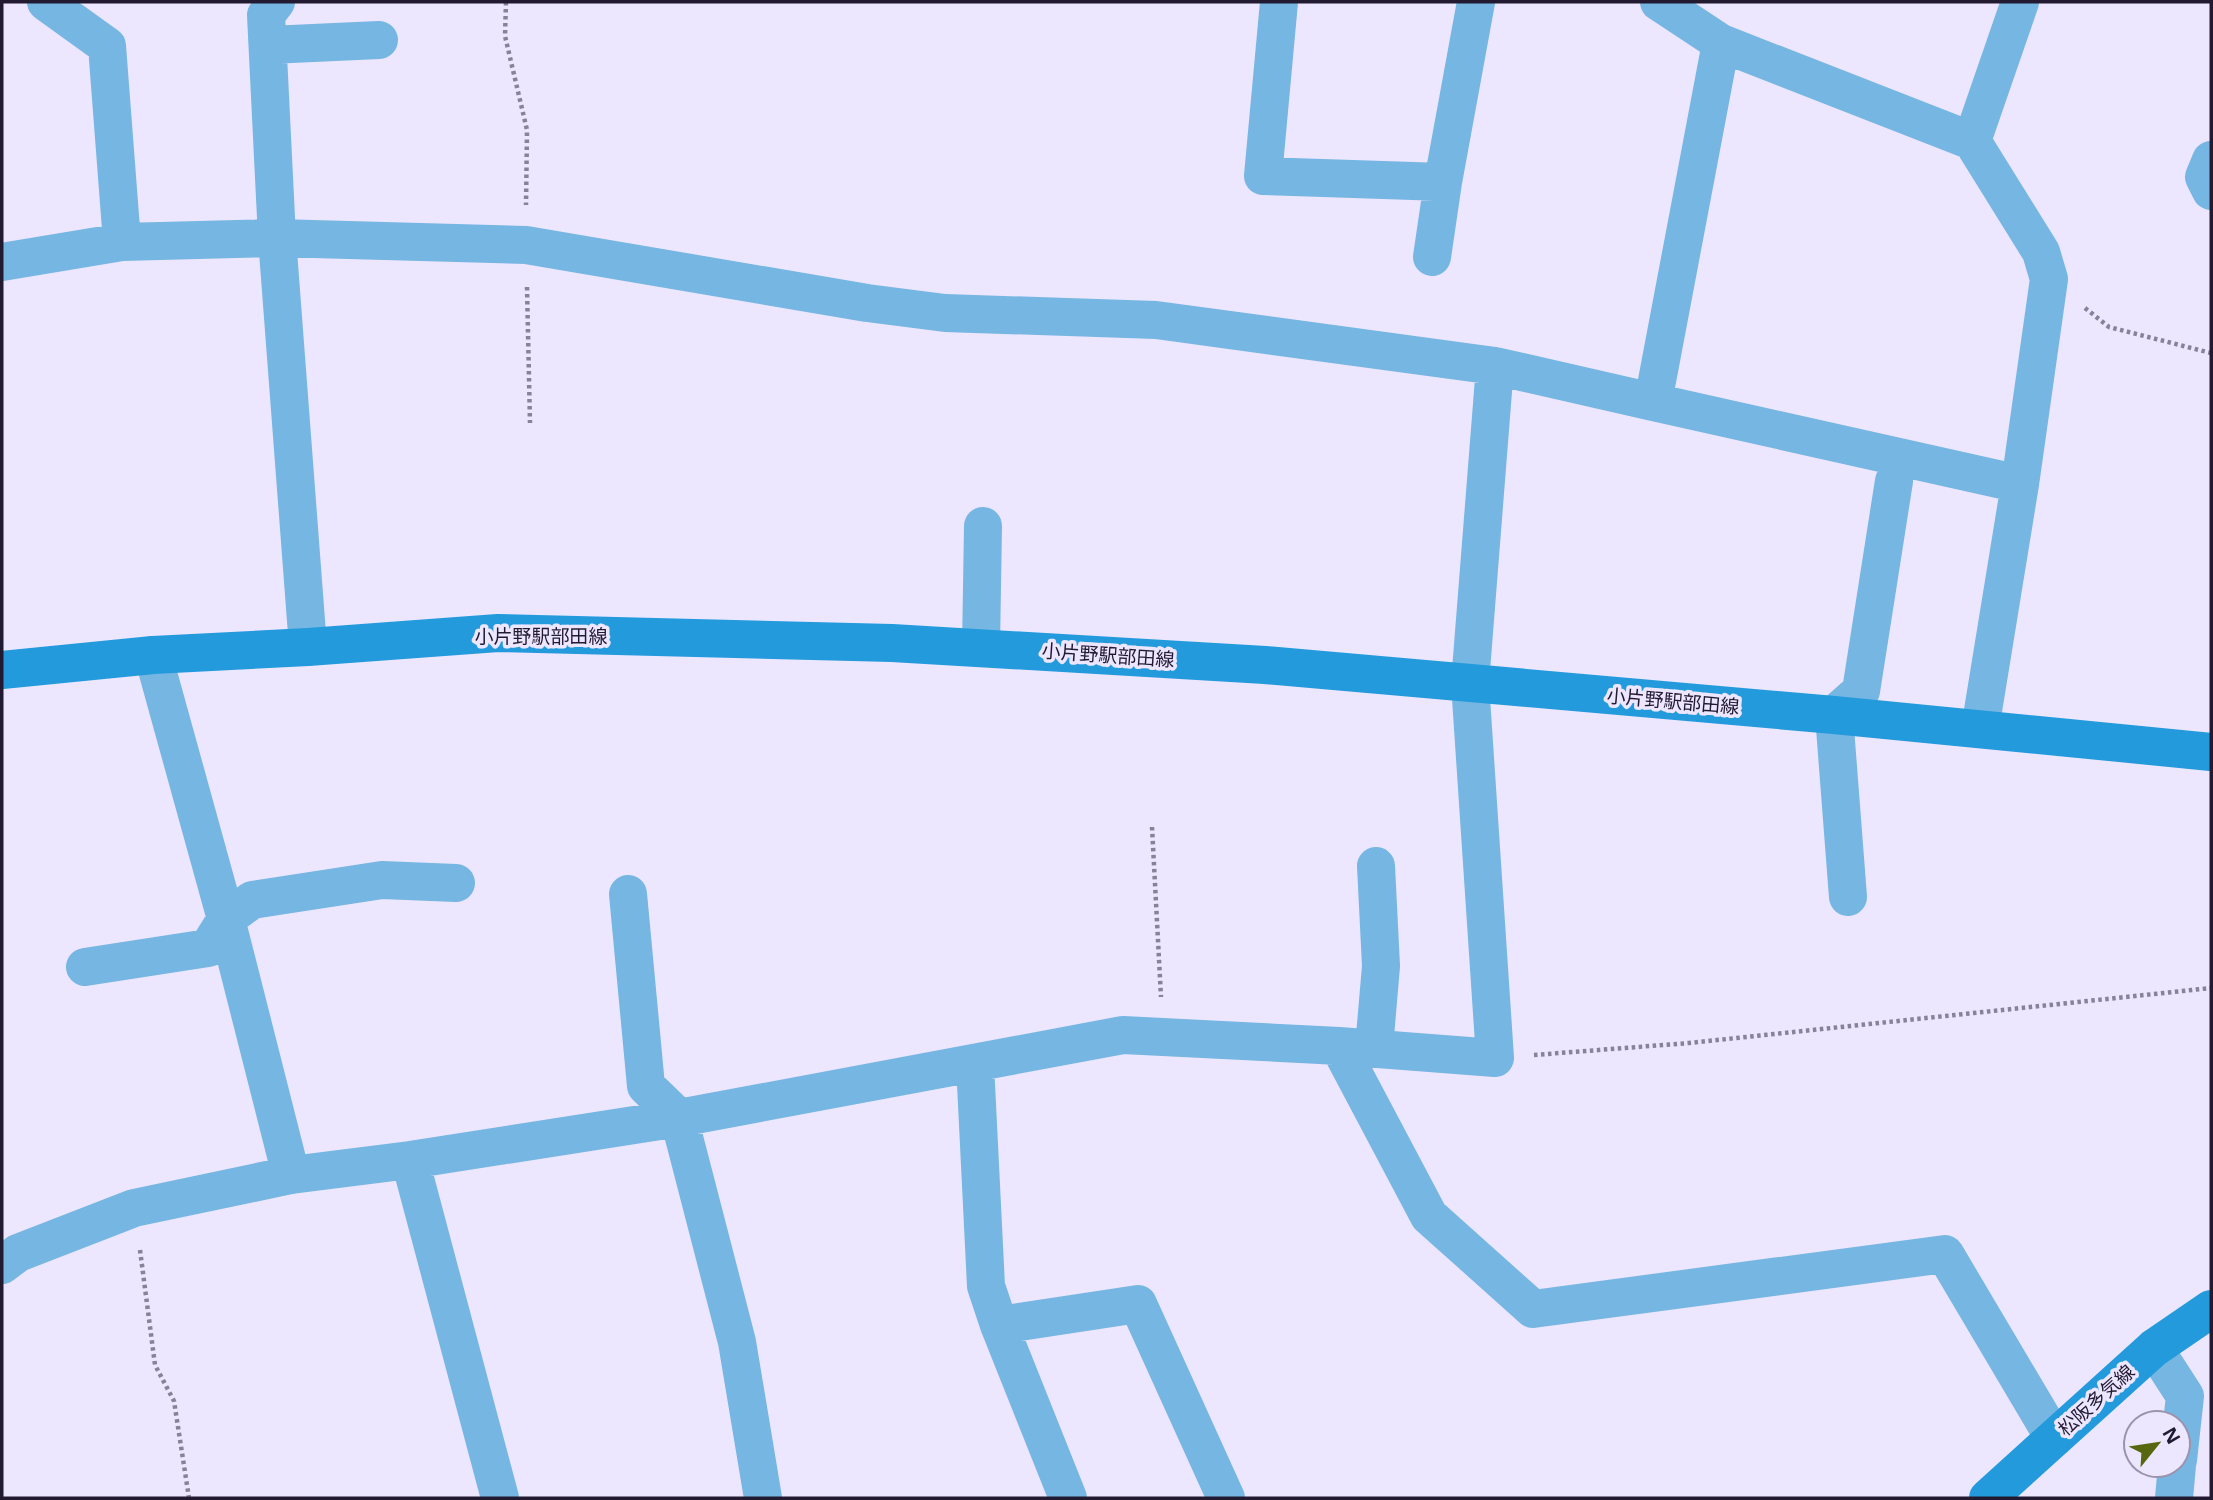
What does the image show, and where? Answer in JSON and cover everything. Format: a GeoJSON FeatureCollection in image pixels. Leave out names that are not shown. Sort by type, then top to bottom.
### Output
{"type":"FeatureCollection","features":[{"type":"Feature","properties":{"kind":"main road","name":"小片野駅部田線"},"geometry":{"type":"LineString","coordinates":[[2,670],[153,655],[498,633],[981,647],[1265,665],[1834,715],[2211,752]]}},
{"type":"Feature","properties":{"kind":"main road","name":"松阪多気線"},"geometry":{"type":"LineString","coordinates":[[1988,1498],[2154,1348],[2211,1309]]}},
{"type":"Feature","properties":{"kind":"street"},"geometry":{"type":"LineString","coordinates":[[46,2],[107,46],[122,242]]}},
{"type":"Feature","properties":{"kind":"street"},"geometry":{"type":"LineString","coordinates":[[276,2],[266,15],[277,238],[308,647]]}},
{"type":"Feature","properties":{"kind":"street"},"geometry":{"type":"LineString","coordinates":[[1279,2],[1263,176],[1443,182]]}},
{"type":"Feature","properties":{"kind":"street"},"geometry":{"type":"LineString","coordinates":[[1432,257],[1476,2]]}},
{"type":"Feature","properties":{"kind":"street"},"geometry":{"type":"LineString","coordinates":[[1658,2],[1721,43],[1972,141],[2041,252],[2049,279],[2020,484],[1980,729]]}},
{"type":"Feature","properties":{"kind":"street"},"geometry":{"type":"LineString","coordinates":[[1653,402],[1721,43],[1706,2]]}},
{"type":"Feature","properties":{"kind":"street"},"geometry":{"type":"LineString","coordinates":[[1972,141],[2020,2]]}},
{"type":"Feature","properties":{"kind":"street"},"geometry":{"type":"LineString","coordinates":[[269,45],[379,40]]}},
{"type":"Feature","properties":{"kind":"street"},"geometry":{"type":"LineString","coordinates":[[2211,160],[2204,177],[2211,191]]}},
{"type":"Feature","properties":{"kind":"street"},"geometry":{"type":"LineString","coordinates":[[2,262],[122,242],[277,238],[526,245],[867,303],[945,313],[1156,320],[1495,366],[2020,484]]}},
{"type":"Feature","properties":{"kind":"street"},"geometry":{"type":"LineString","coordinates":[[2,1265],[18,1253],[134,1208],[291,1175],[410,1160],[678,1118],[1123,1035],[1357,1047],[1494,1058],[1470,683],[1495,366]]}},
{"type":"Feature","properties":{"kind":"street"},"geometry":{"type":"LineString","coordinates":[[1848,897],[1834,715],[1861,691],[1894,481]]}},
{"type":"Feature","properties":{"kind":"street"},"geometry":{"type":"LineString","coordinates":[[981,647],[983,526]]}},
{"type":"Feature","properties":{"kind":"street"},"geometry":{"type":"LineString","coordinates":[[153,655],[226,919],[291,1175]]}},
{"type":"Feature","properties":{"kind":"street"},"geometry":{"type":"LineString","coordinates":[[1376,866],[1381,966],[1357,1047],[1429,1216],[1532,1309],[1945,1254],[2054,1438]]}},
{"type":"Feature","properties":{"kind":"street"},"geometry":{"type":"LineString","coordinates":[[85,967],[208,948],[226,919],[252,900],[382,880],[456,883]]}},
{"type":"Feature","properties":{"kind":"street"},"geometry":{"type":"LineString","coordinates":[[628,894],[646,1086],[678,1118],[737,1342],[763,1498]]}},
{"type":"Feature","properties":{"kind":"street"},"geometry":{"type":"LineString","coordinates":[[975,1064],[986,1286],[1068,1498]]}},
{"type":"Feature","properties":{"kind":"street"},"geometry":{"type":"LineString","coordinates":[[410,1160],[500,1498]]}},
{"type":"Feature","properties":{"kind":"street"},"geometry":{"type":"LineString","coordinates":[[999,1325],[1138,1304],[1226,1498]]}},
{"type":"Feature","properties":{"kind":"street"},"geometry":{"type":"LineString","coordinates":[[2154,1348],[2185,1396],[2184,1409]]}},
{"type":"Feature","properties":{"kind":"street"},"geometry":{"type":"LineString","coordinates":[[2174,1498],[2176,1479]]}},
{"type":"Feature","properties":{"kind":"path"},"geometry":{"type":"LineString","coordinates":[[2049,279],[2109,327],[2211,353]]}},
{"type":"Feature","properties":{"kind":"path"},"geometry":{"type":"LineString","coordinates":[[1152,827],[1163,1037]]}},
{"type":"Feature","properties":{"kind":"path"},"geometry":{"type":"LineString","coordinates":[[1494,1058],[1689,1043],[2211,988]]}},
{"type":"Feature","properties":{"kind":"path"},"geometry":{"type":"LineString","coordinates":[[134,1208],[155,1365],[174,1401],[189,1498]]}}]}
